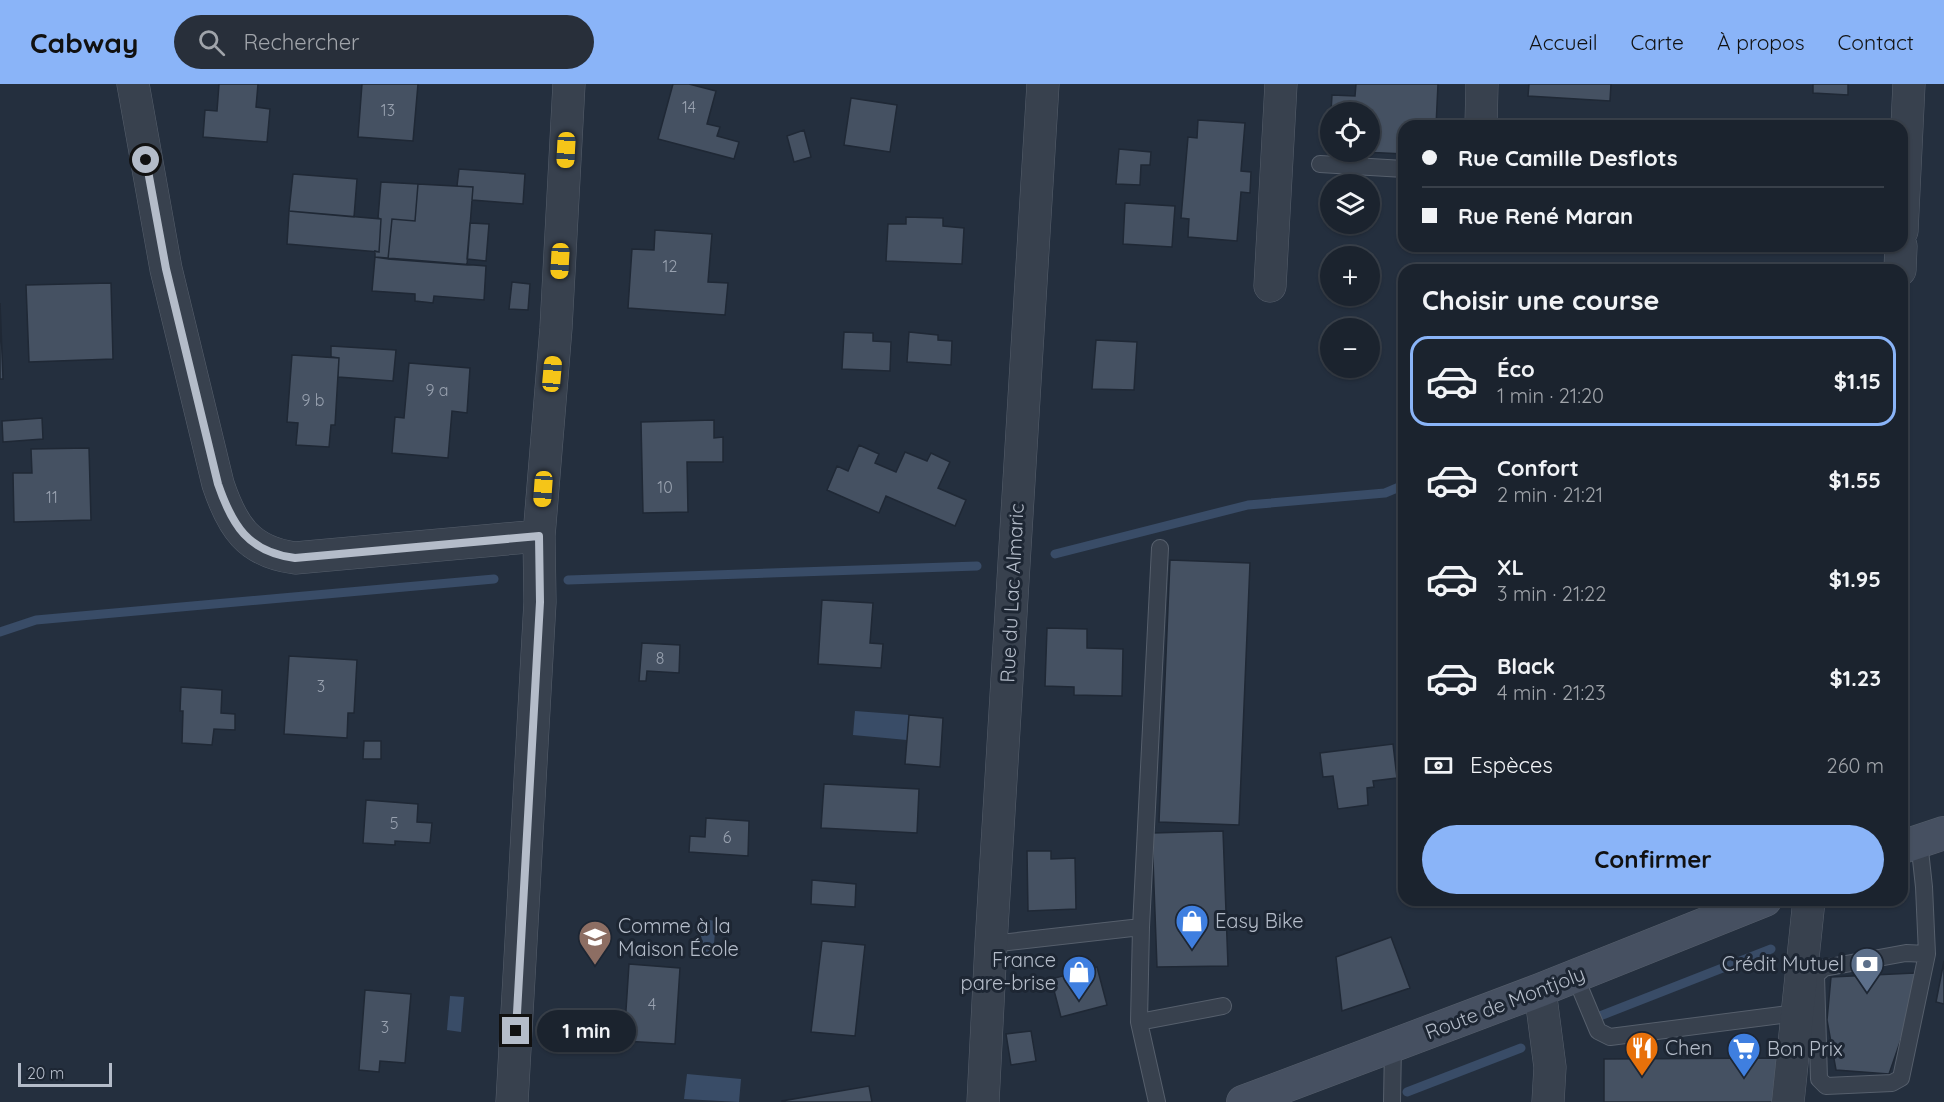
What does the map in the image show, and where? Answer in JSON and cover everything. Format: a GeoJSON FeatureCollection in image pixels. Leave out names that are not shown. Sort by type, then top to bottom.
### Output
{"type":"FeatureCollection","features":[{"type":"Feature","properties":{"kind":"main road","name":"Route de Montjoly"},"geometry":{"type":"LineString","coordinates":[[1243,1102],[1540,990],[1750,906]]}},
{"type":"Feature","properties":{"kind":"street"},"geometry":{"type":"LineString","coordinates":[[133,84],[166,269],[218,484],[230,515],[245,537],[279,556],[295,558],[539,536]]}},
{"type":"Feature","properties":{"kind":"street"},"geometry":{"type":"LineString","coordinates":[[512,1102],[540,602],[539,536],[556,328],[569,84]]}},
{"type":"Feature","properties":{"kind":"street","name":"Rue du Lac Almaric"},"geometry":{"type":"LineString","coordinates":[[983,1102],[1042,84]]}},
{"type":"Feature","properties":{"kind":"street"},"geometry":{"type":"LineString","coordinates":[[1270,286],[1281,84]]}},
{"type":"Feature","properties":{"kind":"street"},"geometry":{"type":"LineString","coordinates":[[1481,120],[1482,84]]}},
{"type":"Feature","properties":{"kind":"street"},"geometry":{"type":"LineString","coordinates":[[1907,120],[1909,84]]}},
{"type":"Feature","properties":{"kind":"street"},"geometry":{"type":"LineString","coordinates":[[1788,1102],[1808,906]]}},
{"type":"Feature","properties":{"kind":"street"},"geometry":{"type":"LineString","coordinates":[[1540,990],[1550,1067],[1548,1102]]}},
{"type":"Feature","properties":{"kind":"lane"},"geometry":{"type":"LineString","coordinates":[[1320,164],[1398,169]]}},
{"type":"Feature","properties":{"kind":"lane"},"geometry":{"type":"LineString","coordinates":[[1157,1102],[1139,1022],[1141,927],[1160,548]]}},
{"type":"Feature","properties":{"kind":"lane"},"geometry":{"type":"LineString","coordinates":[[1922,840],[1927,954],[1901,1078],[1892,1083],[1826,1086],[1819,1079],[1815,975],[1824,968],[1906,953],[1927,954]]}},
{"type":"Feature","properties":{"kind":"lane"},"geometry":{"type":"LineString","coordinates":[[991,944],[1141,927]]}},
{"type":"Feature","properties":{"kind":"lane"},"geometry":{"type":"LineString","coordinates":[[1575,976],[1598,1031],[1610,1037],[1797,1013]]}},
{"type":"Feature","properties":{"kind":"lane"},"geometry":{"type":"LineString","coordinates":[[1139,1022],[1222,1006]]}},
{"type":"Feature","properties":{"kind":"lane"},"geometry":{"type":"LineString","coordinates":[[1392,1102],[1393,1045]]}},
{"type":"Feature","properties":{"kind":"water"},"geometry":{"type":"Polygon","coordinates":[[[855,711],[909,715],[907,740],[853,735],[855,711]]]}},
{"type":"Feature","properties":{"kind":"water"},"geometry":{"type":"Polygon","coordinates":[[[702,919],[716,921],[713,955],[699,954],[702,919]]]}},
{"type":"Feature","properties":{"kind":"water"},"geometry":{"type":"Polygon","coordinates":[[[450,996],[464,997],[461,1032],[447,1030],[450,996]]]}},
{"type":"Feature","properties":{"kind":"water"},"geometry":{"type":"Polygon","coordinates":[[[687,1074],[741,1079],[739,1102],[684,1099],[687,1074]]]}},
{"type":"Feature","properties":{"kind":"building"},"geometry":{"type":"Polygon","coordinates":[[[219,84],[258,84],[256,107],[270,109],[267,142],[203,137],[205,110],[217,111],[219,84]]]}},
{"type":"Feature","properties":{"kind":"building"},"geometry":{"type":"Polygon","coordinates":[[[362,84],[418,84],[413,141],[358,137],[362,84]]]}},
{"type":"Feature","properties":{"kind":"building"},"geometry":{"type":"Polygon","coordinates":[[[673,84],[689,84],[716,91],[707,124],[720,127],[717,136],[739,142],[734,159],[658,139],[673,84]]]}},
{"type":"Feature","properties":{"kind":"building"},"geometry":{"type":"Polygon","coordinates":[[[1356,84],[1438,84],[1436,120],[1398,120],[1398,154],[1380,153],[1380,102],[1332,102],[1332,95],[1355,96],[1356,84]]]}},
{"type":"Feature","properties":{"kind":"building"},"geometry":{"type":"Polygon","coordinates":[[[1529,84],[1611,84],[1610,101],[1528,96],[1529,84]]]}},
{"type":"Feature","properties":{"kind":"building"},"geometry":{"type":"Polygon","coordinates":[[[1813,84],[1848,84],[1848,95],[1813,93],[1813,84]]]}},
{"type":"Feature","properties":{"kind":"building"},"geometry":{"type":"Polygon","coordinates":[[[851,98],[897,105],[890,152],[844,145],[851,98]]]}},
{"type":"Feature","properties":{"kind":"building"},"geometry":{"type":"Polygon","coordinates":[[[1198,120],[1245,123],[1241,171],[1251,172],[1250,193],[1241,192],[1237,241],[1188,237],[1189,219],[1181,218],[1188,137],[1197,138],[1198,120]]]}},
{"type":"Feature","properties":{"kind":"building"},"geometry":{"type":"Polygon","coordinates":[[[804,130],[811,157],[794,162],[787,136],[804,130]]]}},
{"type":"Feature","properties":{"kind":"building"},"geometry":{"type":"Polygon","coordinates":[[[1119,149],[1151,152],[1150,165],[1141,165],[1140,185],[1116,184],[1119,149]]]}},
{"type":"Feature","properties":{"kind":"building"},"geometry":{"type":"Polygon","coordinates":[[[459,169],[525,174],[523,204],[472,200],[473,187],[457,186],[459,169]]]}},
{"type":"Feature","properties":{"kind":"building"},"geometry":{"type":"Polygon","coordinates":[[[293,174],[357,179],[354,217],[289,211],[293,174]]]}},
{"type":"Feature","properties":{"kind":"building"},"geometry":{"type":"Polygon","coordinates":[[[381,182],[418,184],[415,221],[392,219],[388,259],[375,257],[375,251],[379,252],[381,219],[378,218],[381,182]]]}},
{"type":"Feature","properties":{"kind":"building"},"geometry":{"type":"Polygon","coordinates":[[[418,184],[473,187],[467,265],[388,259],[392,219],[415,221],[418,184]]]}},
{"type":"Feature","properties":{"kind":"building"},"geometry":{"type":"Polygon","coordinates":[[[1125,203],[1175,206],[1172,247],[1123,244],[1125,203]]]}},
{"type":"Feature","properties":{"kind":"building"},"geometry":{"type":"Polygon","coordinates":[[[289,211],[381,219],[379,252],[287,244],[289,211]]]}},
{"type":"Feature","properties":{"kind":"building"},"geometry":{"type":"Polygon","coordinates":[[[906,217],[943,218],[943,226],[964,228],[962,264],[886,261],[888,224],[906,224],[906,217]]]}},
{"type":"Feature","properties":{"kind":"building"},"geometry":{"type":"Polygon","coordinates":[[[470,223],[489,224],[486,261],[467,259],[470,223]]]}},
{"type":"Feature","properties":{"kind":"building"},"geometry":{"type":"Polygon","coordinates":[[[655,230],[712,234],[708,282],[728,283],[725,315],[628,308],[632,249],[654,250],[655,230]]]}},
{"type":"Feature","properties":{"kind":"building"},"geometry":{"type":"Polygon","coordinates":[[[375,257],[486,266],[484,300],[434,296],[433,303],[415,301],[415,294],[372,291],[375,257]]]}},
{"type":"Feature","properties":{"kind":"building"},"geometry":{"type":"Polygon","coordinates":[[[512,282],[530,284],[528,310],[509,309],[512,282]]]}},
{"type":"Feature","properties":{"kind":"building"},"geometry":{"type":"Polygon","coordinates":[[[111,283],[113,359],[29,362],[26,285],[111,283]]]}},
{"type":"Feature","properties":{"kind":"building"},"geometry":{"type":"Polygon","coordinates":[[[0,303],[3,379],[0,379],[0,303]]]}},
{"type":"Feature","properties":{"kind":"building"},"geometry":{"type":"Polygon","coordinates":[[[844,332],[873,333],[873,341],[891,342],[890,371],[842,369],[844,332]]]}},
{"type":"Feature","properties":{"kind":"building"},"geometry":{"type":"Polygon","coordinates":[[[909,332],[938,335],[938,340],[952,341],[951,365],[907,362],[909,332]]]}},
{"type":"Feature","properties":{"kind":"building"},"geometry":{"type":"Polygon","coordinates":[[[1096,340],[1137,342],[1134,390],[1092,389],[1096,340]]]}},
{"type":"Feature","properties":{"kind":"building"},"geometry":{"type":"Polygon","coordinates":[[[331,346],[396,350],[393,381],[338,377],[339,358],[331,357],[331,346]]]}},
{"type":"Feature","properties":{"kind":"building"},"geometry":{"type":"Polygon","coordinates":[[[292,355],[339,358],[335,425],[331,425],[329,447],[296,445],[298,423],[287,422],[292,355]]]}},
{"type":"Feature","properties":{"kind":"building"},"geometry":{"type":"Polygon","coordinates":[[[409,363],[470,368],[467,413],[452,411],[448,458],[392,453],[395,417],[404,418],[409,363]]]}},
{"type":"Feature","properties":{"kind":"building"},"geometry":{"type":"Polygon","coordinates":[[[42,418],[43,439],[3,442],[2,421],[42,418]]]}},
{"type":"Feature","properties":{"kind":"building"},"geometry":{"type":"Polygon","coordinates":[[[714,420],[714,438],[723,437],[723,462],[687,462],[688,512],[643,513],[641,422],[714,420]]]}},
{"type":"Feature","properties":{"kind":"building"},"geometry":{"type":"Polygon","coordinates":[[[859,445],[879,454],[875,463],[896,472],[905,452],[927,461],[931,453],[950,462],[938,488],[966,500],[955,526],[886,496],[879,513],[827,490],[837,466],[848,471],[859,445]]]}},
{"type":"Feature","properties":{"kind":"building"},"geometry":{"type":"Polygon","coordinates":[[[89,448],[91,520],[14,522],[13,473],[32,473],[31,449],[89,448]]]}},
{"type":"Feature","properties":{"kind":"building"},"geometry":{"type":"Polygon","coordinates":[[[1170,560],[1250,563],[1239,825],[1159,822],[1170,560]]]}},
{"type":"Feature","properties":{"kind":"building"},"geometry":{"type":"Polygon","coordinates":[[[822,600],[873,603],[870,643],[883,644],[881,668],[818,664],[822,600]]]}},
{"type":"Feature","properties":{"kind":"building"},"geometry":{"type":"Polygon","coordinates":[[[1047,628],[1087,629],[1087,648],[1123,649],[1122,696],[1074,695],[1074,687],[1045,686],[1047,628]]]}},
{"type":"Feature","properties":{"kind":"building"},"geometry":{"type":"Polygon","coordinates":[[[642,643],[680,645],[679,673],[647,671],[646,681],[639,681],[642,643]]]}},
{"type":"Feature","properties":{"kind":"building"},"geometry":{"type":"Polygon","coordinates":[[[289,656],[357,660],[354,713],[348,713],[347,738],[284,734],[289,656]]]}},
{"type":"Feature","properties":{"kind":"building"},"geometry":{"type":"Polygon","coordinates":[[[181,687],[222,690],[221,713],[235,714],[235,730],[214,729],[212,745],[182,743],[181,687]]]}},
{"type":"Feature","properties":{"kind":"building"},"geometry":{"type":"Polygon","coordinates":[[[909,715],[943,718],[940,767],[905,764],[909,715]]]}},
{"type":"Feature","properties":{"kind":"building"},"geometry":{"type":"Polygon","coordinates":[[[364,741],[381,741],[381,759],[363,759],[364,741]]]}},
{"type":"Feature","properties":{"kind":"building"},"geometry":{"type":"Polygon","coordinates":[[[1393,744],[1397,778],[1373,781],[1374,787],[1367,788],[1368,805],[1338,809],[1333,776],[1323,777],[1320,753],[1393,744]]]}},
{"type":"Feature","properties":{"kind":"building"},"geometry":{"type":"Polygon","coordinates":[[[824,784],[919,789],[917,833],[821,828],[824,784]]]}},
{"type":"Feature","properties":{"kind":"building"},"geometry":{"type":"Polygon","coordinates":[[[366,800],[418,804],[417,822],[432,823],[430,843],[395,841],[395,845],[363,843],[366,800]]]}},
{"type":"Feature","properties":{"kind":"building"},"geometry":{"type":"Polygon","coordinates":[[[706,818],[749,821],[748,856],[689,852],[690,836],[705,837],[706,818]]]}},
{"type":"Feature","properties":{"kind":"building"},"geometry":{"type":"Polygon","coordinates":[[[1223,831],[1228,966],[1157,967],[1152,833],[1223,831]]]}},
{"type":"Feature","properties":{"kind":"building"},"geometry":{"type":"Polygon","coordinates":[[[1027,851],[1051,851],[1051,859],[1075,858],[1076,909],[1028,911],[1027,851]]]}},
{"type":"Feature","properties":{"kind":"building"},"geometry":{"type":"Polygon","coordinates":[[[812,880],[856,884],[855,907],[811,904],[812,880]]]}},
{"type":"Feature","properties":{"kind":"building"},"geometry":{"type":"Polygon","coordinates":[[[1391,937],[1410,988],[1342,1011],[1336,957],[1391,937]]]}},
{"type":"Feature","properties":{"kind":"building"},"geometry":{"type":"Polygon","coordinates":[[[822,941],[865,945],[855,1036],[811,1032],[822,941]]]}},
{"type":"Feature","properties":{"kind":"building"},"geometry":{"type":"Polygon","coordinates":[[[1944,961],[1944,1004],[1936,1002],[1944,961]]]}},
{"type":"Feature","properties":{"kind":"building"},"geometry":{"type":"Polygon","coordinates":[[[629,964],[680,968],[675,1044],[624,1041],[629,964]]]}},
{"type":"Feature","properties":{"kind":"building"},"geometry":{"type":"Polygon","coordinates":[[[1097,967],[1107,1005],[1061,1017],[1051,979],[1097,967]]]}},
{"type":"Feature","properties":{"kind":"building"},"geometry":{"type":"Polygon","coordinates":[[[1915,973],[1908,1019],[1889,1074],[1836,1070],[1827,1020],[1831,977],[1915,973]]]}},
{"type":"Feature","properties":{"kind":"building"},"geometry":{"type":"Polygon","coordinates":[[[365,990],[411,994],[405,1063],[380,1061],[379,1072],[359,1070],[365,990]]]}},
{"type":"Feature","properties":{"kind":"building"},"geometry":{"type":"Polygon","coordinates":[[[1031,1031],[1036,1061],[1011,1065],[1006,1034],[1031,1031]]]}},
{"type":"Feature","properties":{"kind":"building"},"geometry":{"type":"Polygon","coordinates":[[[1777,1058],[1777,1102],[1604,1102],[1604,1059],[1777,1058]]]}},
{"type":"Feature","properties":{"kind":"building"},"geometry":{"type":"Polygon","coordinates":[[[869,1086],[872,1102],[782,1102],[782,1101],[869,1086]]]}},
{"type":"Feature","properties":{"kind":"waterway"},"geometry":{"type":"LineString","coordinates":[[1055,554],[1248,505],[1385,493],[1398,488]]}},
{"type":"Feature","properties":{"kind":"waterway"},"geometry":{"type":"LineString","coordinates":[[568,580],[977,566]]}},
{"type":"Feature","properties":{"kind":"waterway"},"geometry":{"type":"LineString","coordinates":[[0,632],[36,620],[494,579]]}},
{"type":"Feature","properties":{"kind":"waterway"},"geometry":{"type":"LineString","coordinates":[[1600,1016],[1771,949]]}},
{"type":"Feature","properties":{"kind":"waterway"},"geometry":{"type":"LineString","coordinates":[[1407,1092],[1521,1048]]}},
{"type":"Feature","properties":{"kind":"place","name":"Easy Bike"},"geometry":{"type":"Point","coordinates":[1192,950]}},
{"type":"Feature","properties":{"kind":"place","name":"Comme à la Maison École"},"geometry":{"type":"Point","coordinates":[595,966]}},
{"type":"Feature","properties":{"kind":"place","name":"Crédit Mutuel"},"geometry":{"type":"Point","coordinates":[1867,993]}},
{"type":"Feature","properties":{"kind":"place","name":"France pare-brise"},"geometry":{"type":"Point","coordinates":[1079,1001]}},
{"type":"Feature","properties":{"kind":"place","name":"Chen"},"geometry":{"type":"Point","coordinates":[1642,1077]}},
{"type":"Feature","properties":{"kind":"place","name":"Bon Prix"},"geometry":{"type":"Point","coordinates":[1744,1078]}},
{"type":"Feature","properties":{"kind":"route"},"geometry":{"type":"LineString","coordinates":[[146,160],[166,269],[218,484],[234,524],[245,537],[279,556],[295,558],[502,537],[539,536],[540,602],[516,1031]]}}]}
